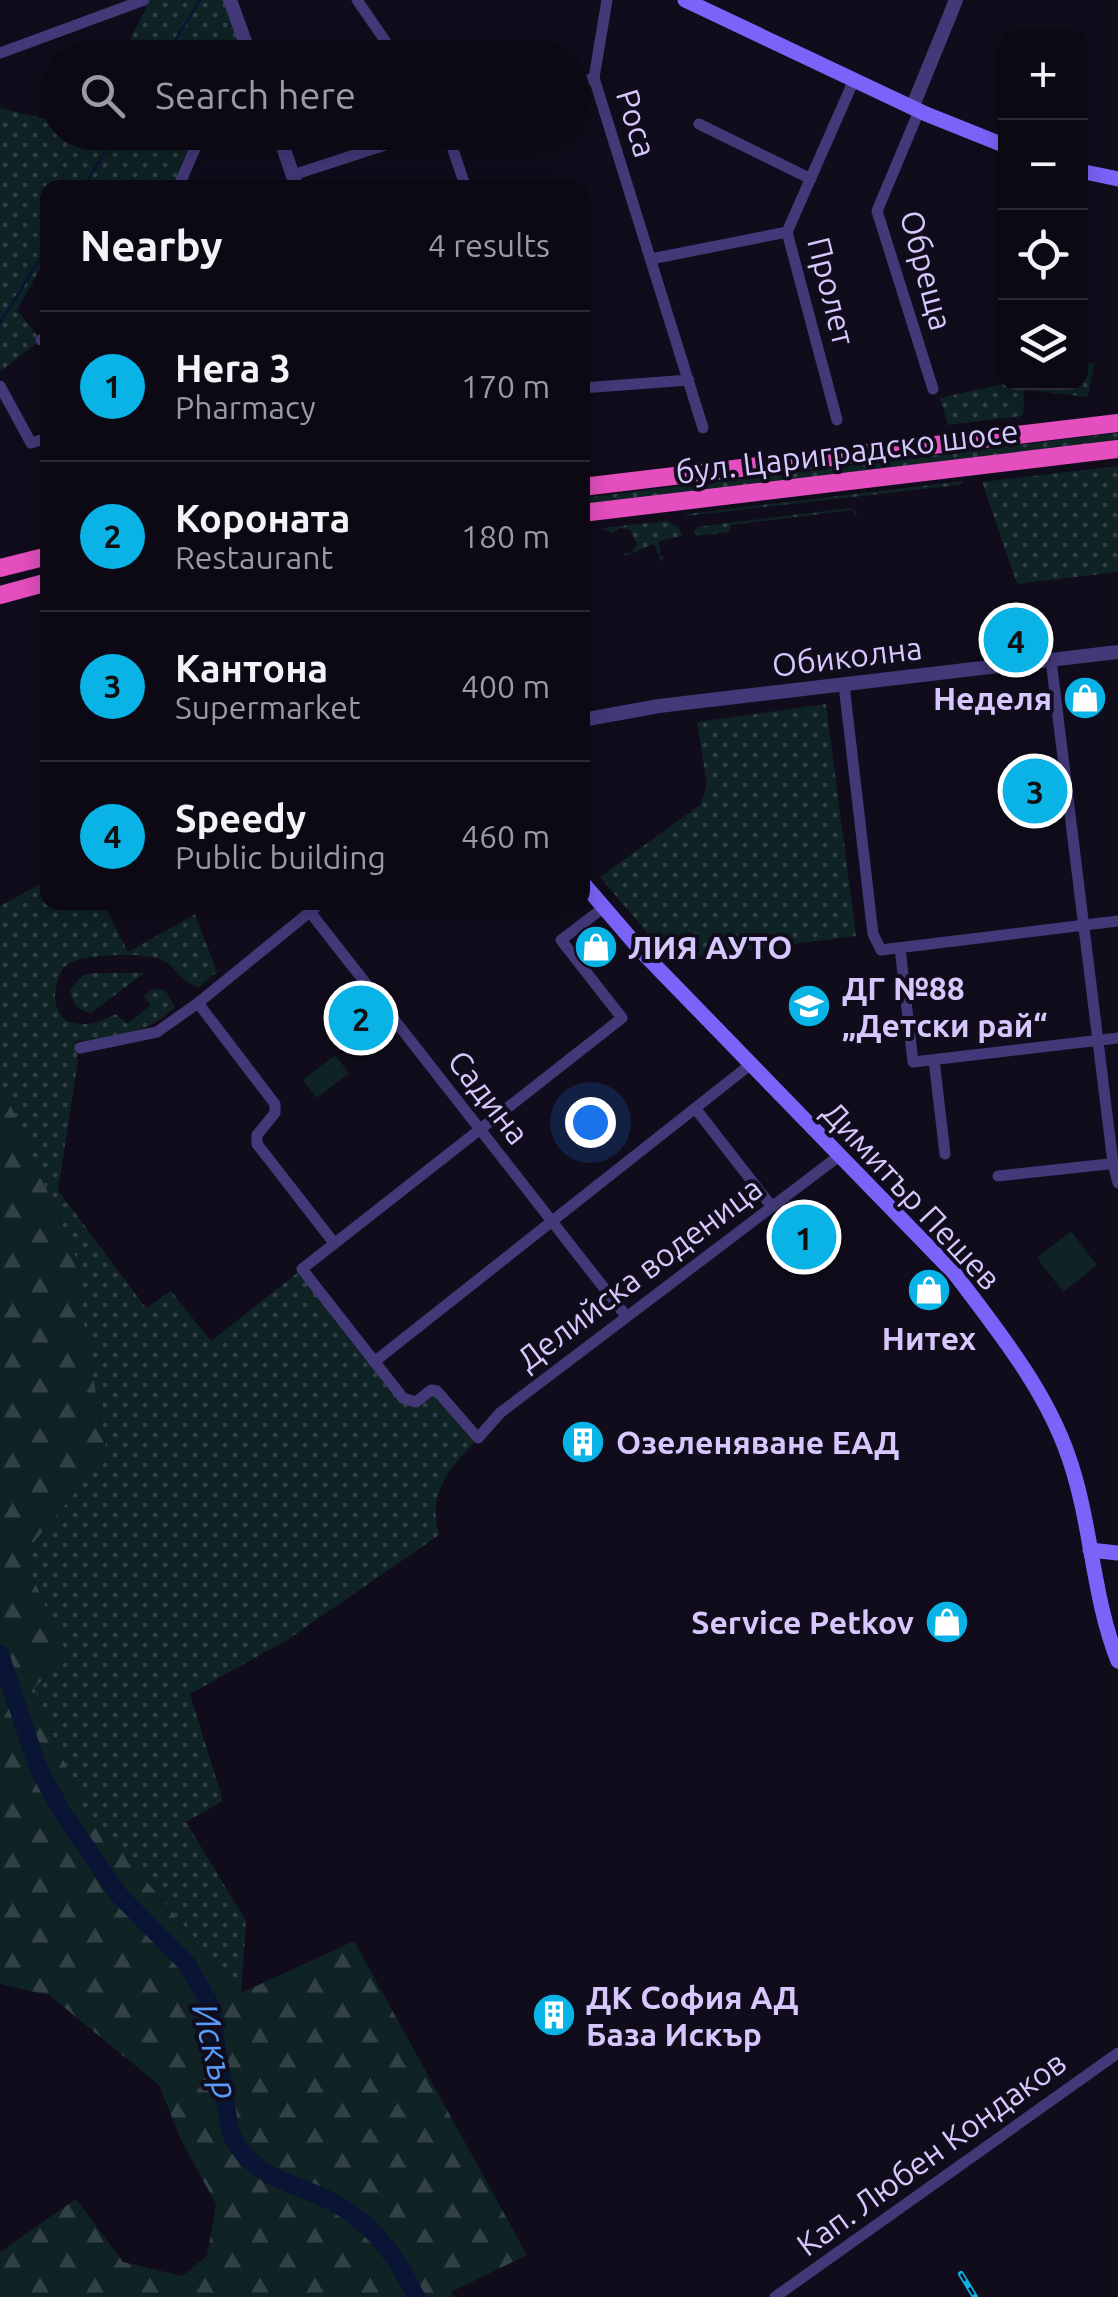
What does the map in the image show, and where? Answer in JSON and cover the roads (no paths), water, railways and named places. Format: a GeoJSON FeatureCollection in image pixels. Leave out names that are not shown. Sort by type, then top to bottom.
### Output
{"type":"FeatureCollection","features":[{"type":"Feature","properties":{"kind":"highway","name":"бул. Цариградско шосе"},"geometry":{"type":"LineString","coordinates":[[590,486],[1118,423]]}},
{"type":"Feature","properties":{"kind":"highway","name":"бул. Цариградско шосе"},"geometry":{"type":"LineString","coordinates":[[590,512],[1118,449]]}},
{"type":"Feature","properties":{"kind":"highway"},"geometry":{"type":"LineString","coordinates":[[0,568],[40,558]]}},
{"type":"Feature","properties":{"kind":"highway"},"geometry":{"type":"LineString","coordinates":[[0,595],[40,584]]}},
{"type":"Feature","properties":{"kind":"main road"},"geometry":{"type":"LineString","coordinates":[[685,0],[916,109],[998,143]]}},
{"type":"Feature","properties":{"kind":"main road"},"geometry":{"type":"LineString","coordinates":[[1088,173],[1118,179]]}},
{"type":"Feature","properties":{"kind":"main road","name":"Димитър Пешев"},"geometry":{"type":"LineString","coordinates":[[590,892],[838,1156],[955,1274],[996,1328],[1051,1414],[1070,1460],[1104,1621],[1118,1661]]}},
{"type":"Feature","properties":{"kind":"main road"},"geometry":{"type":"LineString","coordinates":[[1090,1550],[1118,1552]]}},
{"type":"Feature","properties":{"kind":"street"},"geometry":{"type":"LineString","coordinates":[[0,53],[144,0]]}},
{"type":"Feature","properties":{"kind":"street"},"geometry":{"type":"LineString","coordinates":[[230,0],[244,40]]}},
{"type":"Feature","properties":{"kind":"street"},"geometry":{"type":"LineString","coordinates":[[357,0],[385,40]]}},
{"type":"Feature","properties":{"kind":"street","name":"Роса"},"geometry":{"type":"LineString","coordinates":[[607,0],[594,78],[703,428]]}},
{"type":"Feature","properties":{"kind":"street"},"geometry":{"type":"LineString","coordinates":[[916,109],[956,0]]}},
{"type":"Feature","properties":{"kind":"street"},"geometry":{"type":"LineString","coordinates":[[590,79],[594,78]]}},
{"type":"Feature","properties":{"kind":"street","name":"Пролет"},"geometry":{"type":"LineString","coordinates":[[837,420],[787,232],[854,80]]}},
{"type":"Feature","properties":{"kind":"street","name":"Обреща"},"geometry":{"type":"LineString","coordinates":[[916,109],[877,210],[933,389]]}},
{"type":"Feature","properties":{"kind":"street"},"geometry":{"type":"LineString","coordinates":[[699,124],[811,179]]}},
{"type":"Feature","properties":{"kind":"street"},"geometry":{"type":"LineString","coordinates":[[181,180],[194,150]]}},
{"type":"Feature","properties":{"kind":"street"},"geometry":{"type":"LineString","coordinates":[[284,150],[295,180]]}},
{"type":"Feature","properties":{"kind":"street"},"geometry":{"type":"LineString","coordinates":[[298,180],[377,150]]}},
{"type":"Feature","properties":{"kind":"street"},"geometry":{"type":"LineString","coordinates":[[454,150],[463,180]]}},
{"type":"Feature","properties":{"kind":"street"},"geometry":{"type":"LineString","coordinates":[[651,259],[787,232]]}},
{"type":"Feature","properties":{"kind":"street"},"geometry":{"type":"LineString","coordinates":[[590,387],[689,380]]}},
{"type":"Feature","properties":{"kind":"street"},"geometry":{"type":"LineString","coordinates":[[0,386],[31,443],[40,440]]}},
{"type":"Feature","properties":{"kind":"street","name":"Обиколна"},"geometry":{"type":"LineString","coordinates":[[590,718],[640,708],[1118,652]]}},
{"type":"Feature","properties":{"kind":"street"},"geometry":{"type":"LineString","coordinates":[[1052,660],[1118,1183]]}},
{"type":"Feature","properties":{"kind":"street"},"geometry":{"type":"LineString","coordinates":[[844,684],[874,934],[881,950],[1118,921]]}},
{"type":"Feature","properties":{"kind":"street"},"geometry":{"type":"LineString","coordinates":[[603,908],[562,940],[622,1018],[302,1269],[374,1362],[751,1064]]}},
{"type":"Feature","properties":{"kind":"street"},"geometry":{"type":"LineString","coordinates":[[80,1048],[158,1032],[312,910]]}},
{"type":"Feature","properties":{"kind":"street","name":"Садина"},"geometry":{"type":"LineString","coordinates":[[310,912],[626,1316]]}},
{"type":"Feature","properties":{"kind":"street"},"geometry":{"type":"LineString","coordinates":[[900,948],[914,1062],[1118,1038]]}},
{"type":"Feature","properties":{"kind":"street"},"geometry":{"type":"LineString","coordinates":[[198,1003],[272,1099],[276,1109],[257,1134],[257,1144],[334,1243]]}},
{"type":"Feature","properties":{"kind":"street"},"geometry":{"type":"LineString","coordinates":[[934,1060],[945,1154]]}},
{"type":"Feature","properties":{"kind":"street"},"geometry":{"type":"LineString","coordinates":[[694,1108],[772,1207]]}},
{"type":"Feature","properties":{"kind":"street","name":"Делийска воденица"},"geometry":{"type":"LineString","coordinates":[[374,1362],[403,1398],[416,1402],[437,1390],[478,1438],[500,1413],[838,1156]]}},
{"type":"Feature","properties":{"kind":"street"},"geometry":{"type":"LineString","coordinates":[[998,1176],[1115,1163]]}},
{"type":"Feature","properties":{"kind":"street","name":"Кап. Любен Кондаков"},"geometry":{"type":"LineString","coordinates":[[775,2297],[1118,2053]]}},
{"type":"Feature","properties":{"kind":"waterway"},"geometry":{"type":"LineString","coordinates":[[175,40],[200,0]]}},
{"type":"Feature","properties":{"kind":"waterway"},"geometry":{"type":"LineString","coordinates":[[88,180],[106,150]]}},
{"type":"Feature","properties":{"kind":"waterway"},"geometry":{"type":"LineString","coordinates":[[0,323],[40,259]]}},
{"type":"Feature","properties":{"kind":"waterway","name":"Искър"},"geometry":{"type":"LineString","coordinates":[[0,1654],[39,1770],[63,1813],[119,1895],[187,1964],[210,2004],[230,2131],[239,2148],[264,2172],[327,2199],[367,2226],[395,2259],[416,2297]]}},
{"type":"Feature","properties":{"kind":"railway"},"geometry":{"type":"LineString","coordinates":[[961,2274],[975,2297]]}},
{"type":"Feature","properties":{"kind":"place","name":"Speedy"},"geometry":{"type":"Point","coordinates":[1016,640]}},
{"type":"Feature","properties":{"kind":"place","name":"Неделя"},"geometry":{"type":"Point","coordinates":[1085,698]}},
{"type":"Feature","properties":{"kind":"place","name":"Кантона"},"geometry":{"type":"Point","coordinates":[1035,791]}},
{"type":"Feature","properties":{"kind":"place","name":"ЛИЯ АУТО"},"geometry":{"type":"Point","coordinates":[596,947]}},
{"type":"Feature","properties":{"kind":"place","name":"ДГ №88 „Детски рай“"},"geometry":{"type":"Point","coordinates":[809,1006]}},
{"type":"Feature","properties":{"kind":"place","name":"Короната"},"geometry":{"type":"Point","coordinates":[361,1018]}},
{"type":"Feature","properties":{"kind":"place","name":"Hera 3"},"geometry":{"type":"Point","coordinates":[804,1237]}},
{"type":"Feature","properties":{"kind":"place","name":"Нитех"},"geometry":{"type":"Point","coordinates":[929,1290]}},
{"type":"Feature","properties":{"kind":"place","name":"Озеленяване ЕАД"},"geometry":{"type":"Point","coordinates":[583,1442]}},
{"type":"Feature","properties":{"kind":"place","name":"Service Petkov"},"geometry":{"type":"Point","coordinates":[947,1622]}},
{"type":"Feature","properties":{"kind":"place","name":"ДК София АД База Искър"},"geometry":{"type":"Point","coordinates":[554,2015]}}]}
